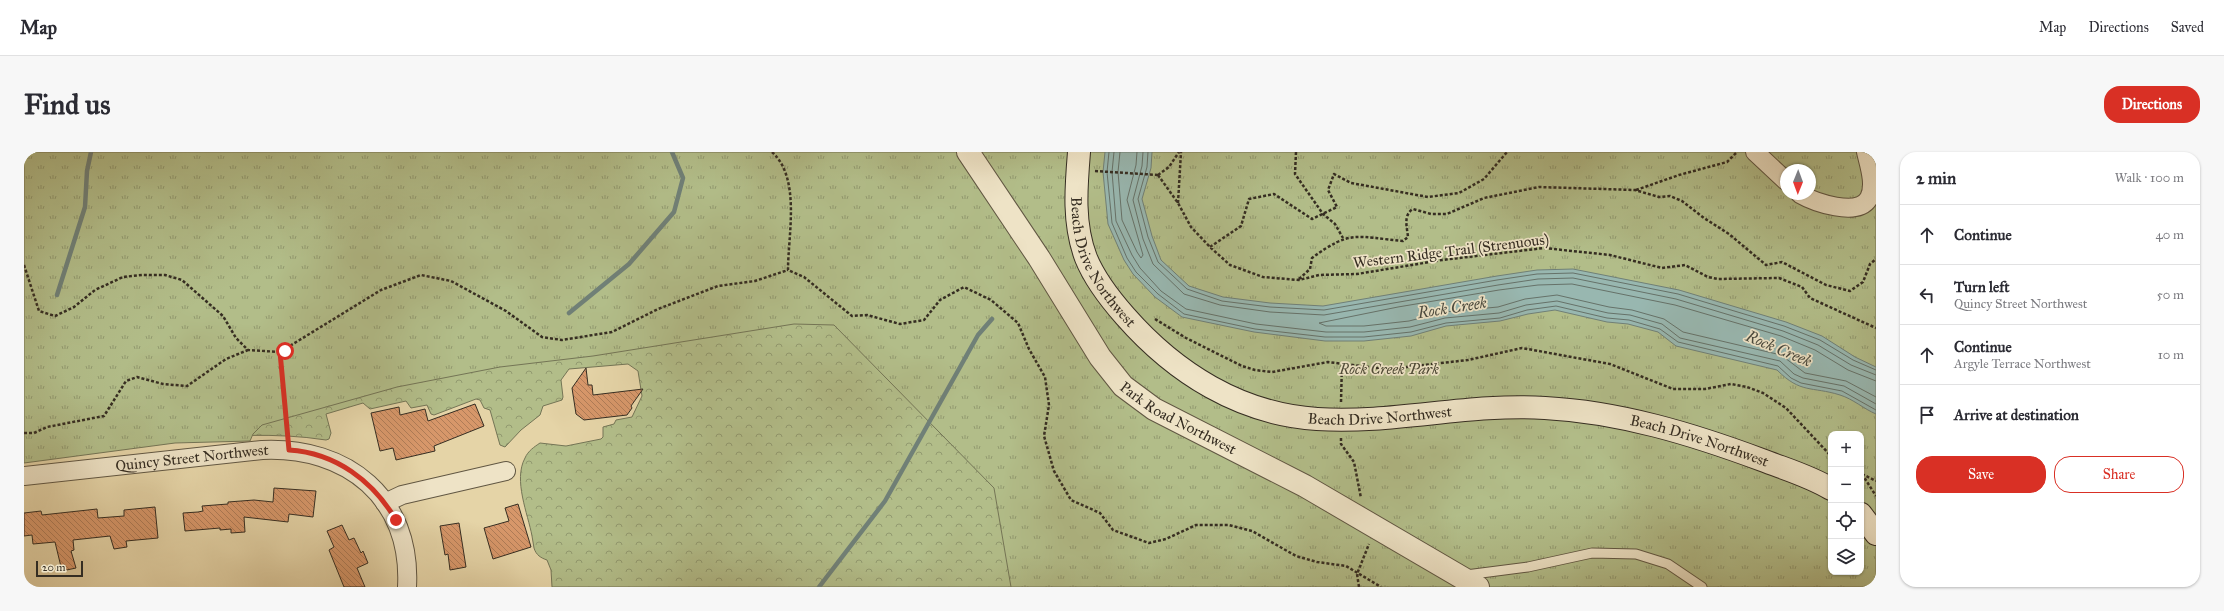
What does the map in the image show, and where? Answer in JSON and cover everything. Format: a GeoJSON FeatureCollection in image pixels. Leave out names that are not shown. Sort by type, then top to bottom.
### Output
{"type":"FeatureCollection","features":[{"type":"Feature","properties":{"kind":"main road","name":"Park Road Northwest"},"geometry":{"type":"LineString","coordinates":[[968,152],[1039,258],[1100,357],[1123,386],[1154,408],[1305,486],[1469,582]]}},
{"type":"Feature","properties":{"kind":"main road","name":"Beach Drive Northwest"},"geometry":{"type":"LineString","coordinates":[[1079,152],[1076,194],[1078,223],[1086,258],[1100,283],[1132,324],[1161,352],[1201,382],[1237,400],[1290,416],[1330,419],[1376,418],[1492,407],[1578,410],[1631,419],[1692,436],[1777,465],[1828,488]]}},
{"type":"Feature","properties":{"kind":"main road"},"geometry":{"type":"LineString","coordinates":[[1864,518],[1876,534]]}},
{"type":"Feature","properties":{"kind":"street"},"geometry":{"type":"LineString","coordinates":[[1755,152],[1780,175]]}},
{"type":"Feature","properties":{"kind":"street"},"geometry":{"type":"LineString","coordinates":[[1810,200],[1833,206],[1850,207],[1866,202],[1870,197],[1871,178],[1866,152]]}},
{"type":"Feature","properties":{"kind":"street","name":"Quincy Street Northwest"},"geometry":{"type":"LineString","coordinates":[[24,476],[262,450],[289,450],[320,456],[346,468],[365,481],[385,503],[396,520],[403,542],[407,565],[407,587]]}},
{"type":"Feature","properties":{"kind":"street"},"geometry":{"type":"LineString","coordinates":[[385,503],[402,495],[506,471]]}},
{"type":"Feature","properties":{"kind":"lane"},"geometry":{"type":"LineString","coordinates":[[1469,582],[1592,553],[1636,554],[1668,564],[1702,587]]}},
{"type":"Feature","properties":{"kind":"path"},"geometry":{"type":"LineString","coordinates":[[772,152],[780,160],[784,169],[792,211],[788,238],[788,270]]}},
{"type":"Feature","properties":{"kind":"path"},"geometry":{"type":"LineString","coordinates":[[1098,172],[1157,176],[1169,167],[1180,152]]}},
{"type":"Feature","properties":{"kind":"path"},"geometry":{"type":"LineString","coordinates":[[1178,203],[1180,152]]}},
{"type":"Feature","properties":{"kind":"path"},"geometry":{"type":"LineString","coordinates":[[1296,152],[1295,174],[1323,214],[1335,224],[1343,238]]}},
{"type":"Feature","properties":{"kind":"path"},"geometry":{"type":"LineString","coordinates":[[1210,247],[1241,226],[1249,199],[1274,194],[1312,219],[1337,207],[1328,190],[1334,174],[1351,183],[1428,197],[1459,193],[1484,179],[1507,152]]}},
{"type":"Feature","properties":{"kind":"path"},"geometry":{"type":"LineString","coordinates":[[1635,190],[1679,175],[1727,162],[1737,152]]}},
{"type":"Feature","properties":{"kind":"path","name":"Western Ridge Trail (Strenuous)"},"geometry":{"type":"LineString","coordinates":[[1157,176],[1178,203],[1191,227],[1210,247],[1230,265],[1263,277],[1299,280],[1319,275],[1357,274],[1442,260],[1544,248],[1610,255],[1662,268],[1685,265],[1708,277],[1718,279],[1778,278],[1802,287],[1810,298],[1876,328]]}},
{"type":"Feature","properties":{"kind":"path"},"geometry":{"type":"LineString","coordinates":[[1299,280],[1310,268],[1312,258],[1329,245],[1343,238],[1358,235],[1402,241],[1408,237],[1406,217],[1408,212],[1413,209],[1431,214],[1447,214],[1484,198],[1539,187],[1635,190],[1659,197],[1670,196],[1682,200],[1704,218],[1729,234],[1766,265],[1782,262],[1838,290],[1850,291],[1863,282],[1870,264],[1876,259]]}},
{"type":"Feature","properties":{"kind":"path"},"geometry":{"type":"LineString","coordinates":[[24,265],[39,311],[55,316],[74,308],[95,290],[123,277],[142,274],[165,275],[182,280],[223,316],[236,338],[248,350]]}},
{"type":"Feature","properties":{"kind":"path"},"geometry":{"type":"LineString","coordinates":[[24,433],[34,433],[47,427],[104,416],[126,381],[137,377],[162,384],[187,386],[226,359],[248,350],[285,351],[381,290],[421,275],[451,281],[506,311],[542,337],[562,340],[612,332],[658,309],[718,286],[755,281],[788,270],[804,277],[852,316],[867,315],[900,324],[924,320],[940,300],[964,287],[991,300],[1018,323],[1029,350],[1046,377],[1049,405],[1044,436],[1054,471],[1071,500],[1100,513],[1114,530],[1149,543],[1166,539],[1196,525],[1229,525],[1252,531],[1296,556],[1317,562],[1346,566],[1357,574],[1381,587]]}},
{"type":"Feature","properties":{"kind":"path"},"geometry":{"type":"LineString","coordinates":[[1153,318],[1186,338],[1242,366],[1255,370],[1272,372],[1315,363],[1342,362],[1377,368],[1406,367],[1468,360],[1522,348],[1610,364],[1673,389],[1705,389],[1731,384],[1739,385],[1763,393],[1786,408],[1828,453]]}},
{"type":"Feature","properties":{"kind":"path"},"geometry":{"type":"LineString","coordinates":[[280,352],[289,450]]}},
{"type":"Feature","properties":{"kind":"path"},"geometry":{"type":"LineString","coordinates":[[1341,406],[1342,362]]}},
{"type":"Feature","properties":{"kind":"path"},"geometry":{"type":"LineString","coordinates":[[1341,433],[1341,444],[1354,462],[1361,500]]}},
{"type":"Feature","properties":{"kind":"path"},"geometry":{"type":"LineString","coordinates":[[1864,475],[1876,481]]}},
{"type":"Feature","properties":{"kind":"path"},"geometry":{"type":"LineString","coordinates":[[1864,478],[1876,496]]}},
{"type":"Feature","properties":{"kind":"path"},"geometry":{"type":"LineString","coordinates":[[1359,587],[1357,574],[1372,539]]}},
{"type":"Feature","properties":{"kind":"green space"},"geometry":{"type":"Polygon","coordinates":[[[24,152],[952,152],[1205,587],[552,587],[551,570],[547,560],[539,556],[534,548],[522,497],[520,476],[525,458],[529,451],[540,443],[566,446],[601,439],[603,437],[603,427],[614,424],[616,420],[632,417],[642,396],[638,371],[628,364],[569,369],[561,380],[562,400],[543,406],[540,415],[521,430],[505,447],[500,445],[490,410],[484,408],[480,400],[476,399],[434,415],[431,414],[427,405],[411,408],[406,401],[370,409],[363,403],[326,414],[331,433],[329,439],[326,440],[269,435],[175,439],[24,152]]]}},
{"type":"Feature","properties":{"kind":"green space","name":"Rock Creek Park"},"geometry":{"type":"Polygon","coordinates":[[[24,152],[1876,152],[1876,587],[1011,587],[994,488],[834,325],[794,324],[593,356],[500,367],[397,387],[262,425],[253,434],[250,441],[175,443],[24,463],[24,152]]]}},
{"type":"Feature","properties":{"kind":"water","name":"Rock Creek"},"geometry":{"type":"Polygon","coordinates":[[[1105,152],[1152,152],[1151,168],[1142,199],[1152,236],[1161,260],[1189,286],[1223,297],[1270,303],[1323,306],[1537,270],[1573,269],[1679,290],[1786,322],[1822,336],[1855,357],[1876,367],[1876,414],[1840,395],[1807,388],[1793,383],[1777,370],[1676,346],[1658,332],[1628,324],[1607,322],[1555,310],[1528,314],[1500,321],[1446,326],[1411,336],[1364,341],[1325,341],[1254,332],[1182,317],[1155,297],[1133,274],[1124,260],[1108,224],[1103,172],[1105,152]]]}},
{"type":"Feature","properties":{"kind":"building"},"geometry":{"type":"Polygon","coordinates":[[[586,368],[588,385],[592,385],[593,395],[643,389],[631,406],[632,408],[627,415],[584,420],[576,414],[572,388],[586,368]]]}},
{"type":"Feature","properties":{"kind":"building"},"geometry":{"type":"Polygon","coordinates":[[[475,404],[484,426],[434,446],[435,451],[396,460],[393,448],[380,451],[371,413],[399,407],[400,415],[425,409],[428,421],[475,404]]]}},
{"type":"Feature","properties":{"kind":"building"},"geometry":{"type":"Polygon","coordinates":[[[274,488],[316,491],[313,517],[289,514],[288,522],[244,517],[245,532],[231,533],[231,529],[220,530],[220,528],[185,531],[183,513],[203,511],[202,506],[228,504],[228,502],[254,500],[273,502],[274,488]]]}},
{"type":"Feature","properties":{"kind":"building"},"geometry":{"type":"Polygon","coordinates":[[[518,504],[531,547],[493,559],[484,528],[509,521],[505,508],[518,504]]]}},
{"type":"Feature","properties":{"kind":"building"},"geometry":{"type":"Polygon","coordinates":[[[155,507],[158,538],[126,541],[127,547],[114,549],[110,536],[73,540],[74,550],[71,551],[76,568],[62,571],[55,542],[33,544],[32,535],[24,536],[24,513],[41,511],[42,515],[97,509],[98,518],[124,516],[124,510],[155,507]]]}},
{"type":"Feature","properties":{"kind":"building"},"geometry":{"type":"Polygon","coordinates":[[[459,523],[466,567],[450,570],[448,554],[445,555],[440,526],[459,523]]]}},
{"type":"Feature","properties":{"kind":"building"},"geometry":{"type":"Polygon","coordinates":[[[342,525],[349,540],[354,538],[361,553],[363,551],[368,563],[357,568],[365,587],[344,587],[329,550],[334,547],[327,531],[342,525]]]}},
{"type":"Feature","properties":{"kind":"waterway"},"geometry":{"type":"LineString","coordinates":[[57,295],[85,207],[87,171],[91,152]]}},
{"type":"Feature","properties":{"kind":"waterway"},"geometry":{"type":"LineString","coordinates":[[569,313],[629,264],[674,212],[683,178],[672,152]]}},
{"type":"Feature","properties":{"kind":"waterway"},"geometry":{"type":"LineString","coordinates":[[819,587],[885,501],[978,335],[992,319]]}},
{"type":"Feature","properties":{"kind":"route"},"geometry":{"type":"LineString","coordinates":[[285,351],[280,352],[289,450],[309,452],[325,457],[361,477],[385,503],[396,520]]}}]}
